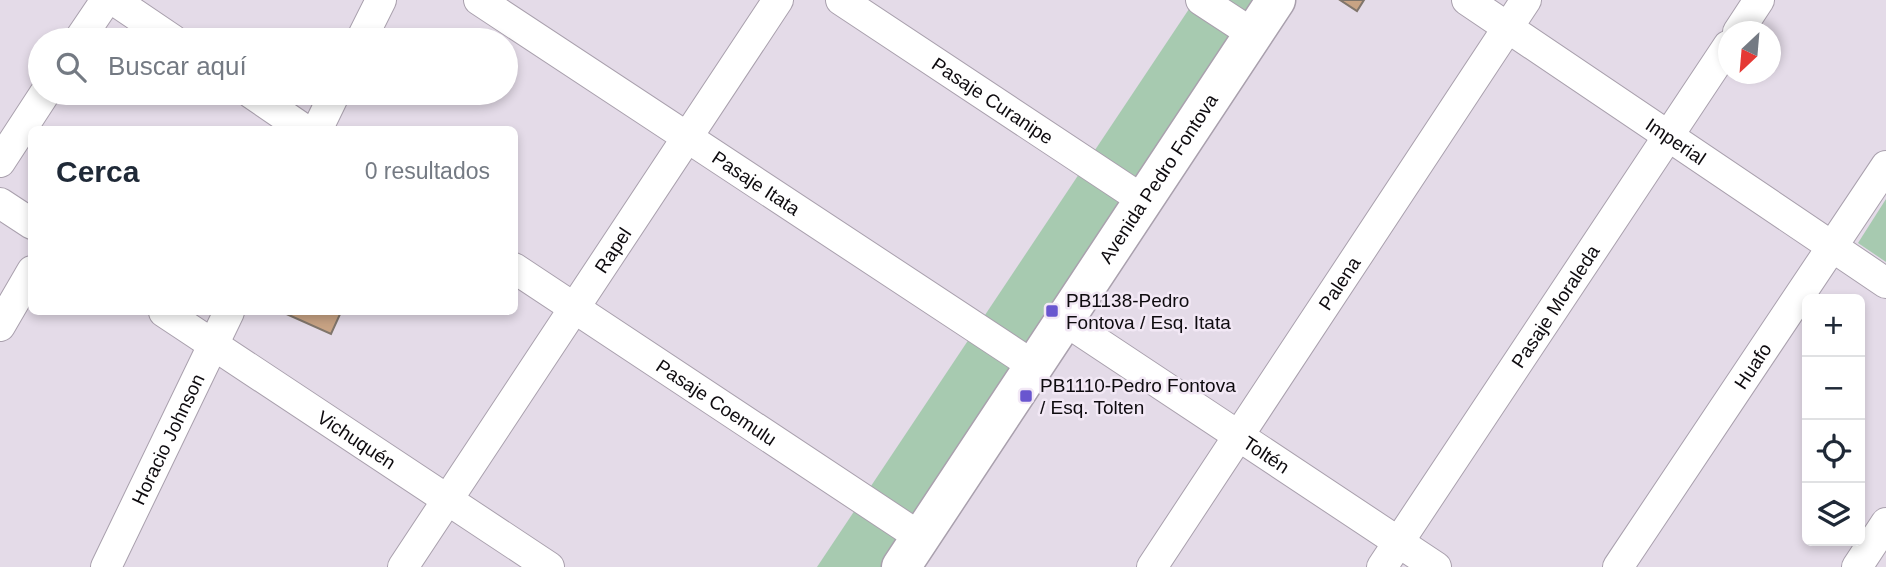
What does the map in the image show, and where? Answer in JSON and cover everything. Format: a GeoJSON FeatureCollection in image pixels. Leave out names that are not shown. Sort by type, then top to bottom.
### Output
{"type":"FeatureCollection","features":[{"type":"Feature","properties":{"kind":"main road","name":"Avenida Pedro Fontova"},"geometry":{"type":"LineString","coordinates":[[910,552],[1276,0]]}},
{"type":"Feature","properties":{"kind":"street"},"geometry":{"type":"LineString","coordinates":[[87,28],[106,0]]}},
{"type":"Feature","properties":{"kind":"street"},"geometry":{"type":"LineString","coordinates":[[114,0],[155,28]]}},
{"type":"Feature","properties":{"kind":"street"},"geometry":{"type":"LineString","coordinates":[[367,28],[380,0]]}},
{"type":"Feature","properties":{"kind":"street","name":"Pasaje Itata"},"geometry":{"type":"LineString","coordinates":[[479,0],[1034,366]]}},
{"type":"Feature","properties":{"kind":"street","name":"Rapel"},"geometry":{"type":"LineString","coordinates":[[403,567],[778,0]]}},
{"type":"Feature","properties":{"kind":"street","name":"Pasaje Curanipe"},"geometry":{"type":"LineString","coordinates":[[841,0],[1143,200]]}},
{"type":"Feature","properties":{"kind":"street"},"geometry":{"type":"LineString","coordinates":[[1201,0],[1253,34]]}},
{"type":"Feature","properties":{"kind":"street","name":"Imperial"},"geometry":{"type":"LineString","coordinates":[[1467,0],[1886,283]]}},
{"type":"Feature","properties":{"kind":"street","name":"Palena"},"geometry":{"type":"LineString","coordinates":[[1152,567],[1526,0]]}},
{"type":"Feature","properties":{"kind":"street"},"geometry":{"type":"LineString","coordinates":[[1745,21],[1759,0]]}},
{"type":"Feature","properties":{"kind":"street","name":"Pasaje Moraleda"},"geometry":{"type":"LineString","coordinates":[[1382,567],[1718,62]]}},
{"type":"Feature","properties":{"kind":"street"},"geometry":{"type":"LineString","coordinates":[[0,162],[37,105]]}},
{"type":"Feature","properties":{"kind":"street"},"geometry":{"type":"LineString","coordinates":[[269,105],[299,126]]}},
{"type":"Feature","properties":{"kind":"street"},"geometry":{"type":"LineString","coordinates":[[319,126],[329,105]]}},
{"type":"Feature","properties":{"kind":"street","name":"Huafo"},"geometry":{"type":"LineString","coordinates":[[1618,567],[1886,166]]}},
{"type":"Feature","properties":{"kind":"street"},"geometry":{"type":"LineString","coordinates":[[0,203],[28,221]]}},
{"type":"Feature","properties":{"kind":"street","name":"Pasaje Coemulu"},"geometry":{"type":"LineString","coordinates":[[518,271],[575,308],[910,552]]}},
{"type":"Feature","properties":{"kind":"street"},"geometry":{"type":"LineString","coordinates":[[0,326],[28,278]]}},
{"type":"Feature","properties":{"kind":"street","name":"Vichuquén"},"geometry":{"type":"LineString","coordinates":[[169,315],[548,567]]}},
{"type":"Feature","properties":{"kind":"street","name":"Horacio Johnson"},"geometry":{"type":"LineString","coordinates":[[106,567],[228,315]]}},
{"type":"Feature","properties":{"kind":"street","name":"Toltén"},"geometry":{"type":"LineString","coordinates":[[1064,320],[1436,567]]}},
{"type":"Feature","properties":{"kind":"street"},"geometry":{"type":"LineString","coordinates":[[1857,567],[1886,523]]}},
{"type":"Feature","properties":{"kind":"green space"},"geometry":{"type":"Polygon","coordinates":[[[1195,0],[1259,0],[883,567],[817,567],[1195,0]]]}},
{"type":"Feature","properties":{"kind":"green space"},"geometry":{"type":"Polygon","coordinates":[[[1886,199],[1886,262],[1858,243],[1886,199]]]}},
{"type":"Feature","properties":{"kind":"building"},"geometry":{"type":"Polygon","coordinates":[[[1340,0],[1364,0],[1357,11],[1340,0]]]}},
{"type":"Feature","properties":{"kind":"building"},"geometry":{"type":"Polygon","coordinates":[[[289,315],[340,315],[331,334],[289,315]]]}},
{"type":"Feature","properties":{"kind":"place","name":"PB1138-Pedro Fontova / Esq. Itata"},"geometry":{"type":"Point","coordinates":[1052,311]}},
{"type":"Feature","properties":{"kind":"place","name":"PB1110-Pedro Fontova / Esq. Tolten"},"geometry":{"type":"Point","coordinates":[1026,396]}}]}
